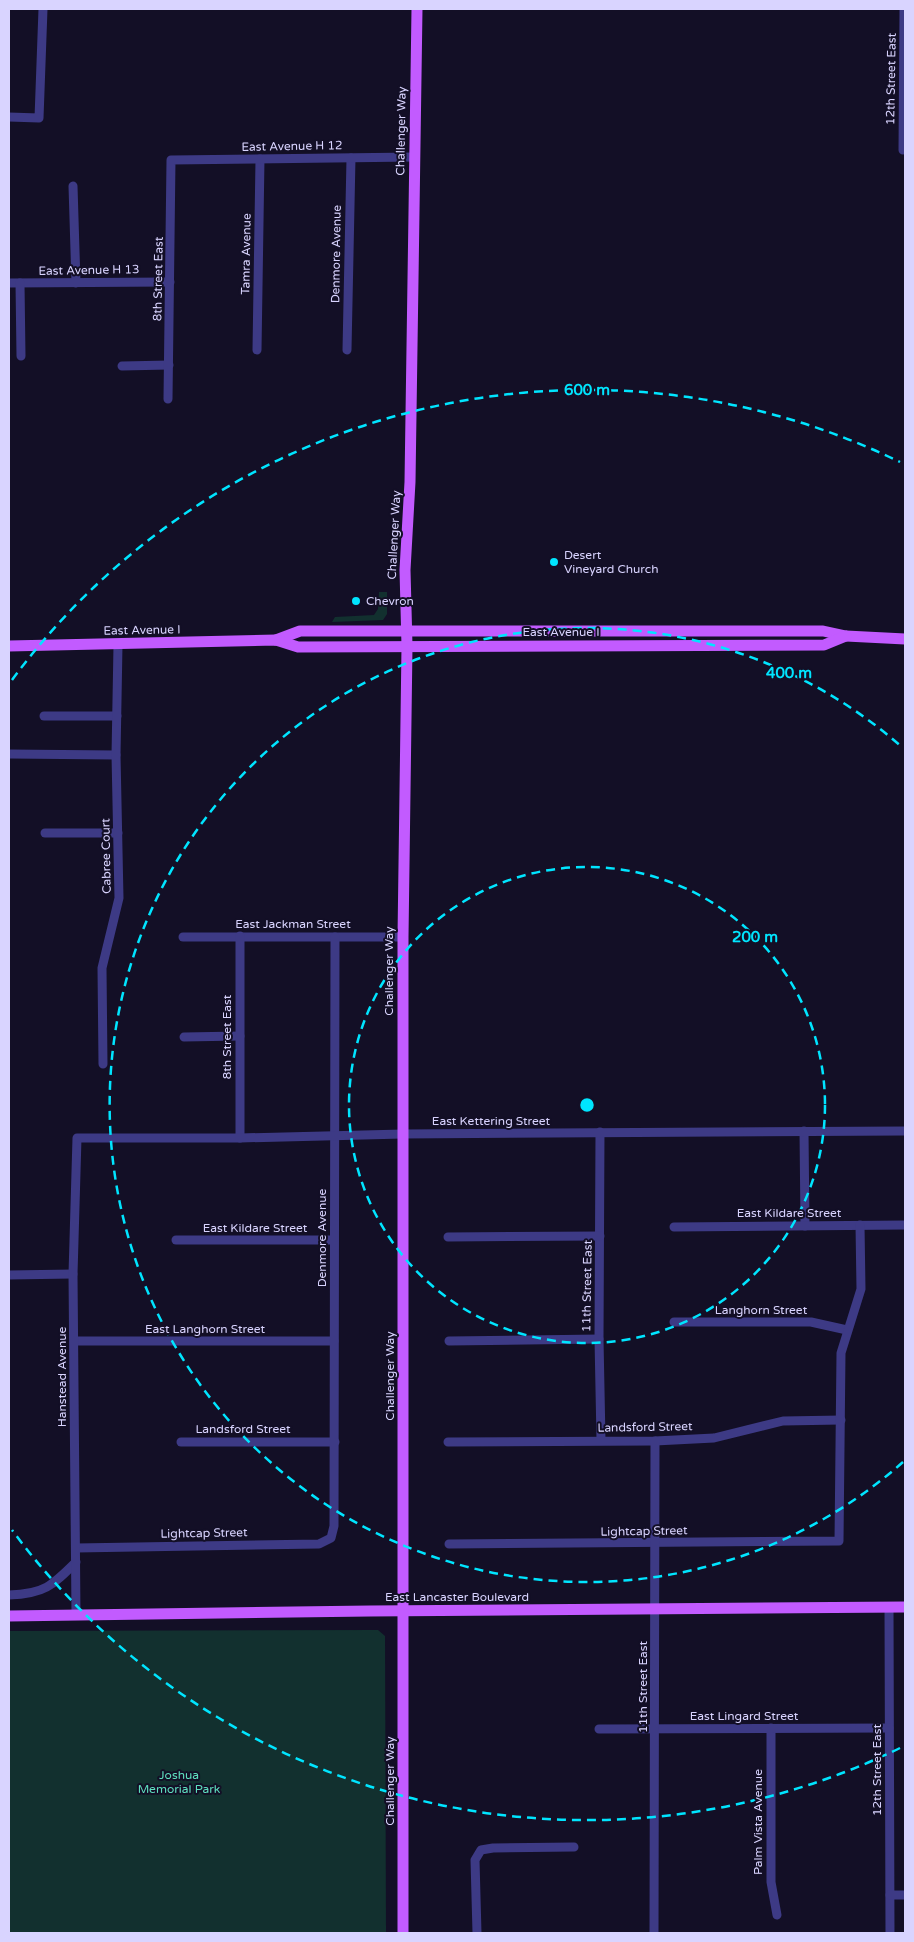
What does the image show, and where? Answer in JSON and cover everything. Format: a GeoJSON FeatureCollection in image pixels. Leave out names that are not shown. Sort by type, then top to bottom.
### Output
{"type":"FeatureCollection","features":[{"type":"Feature","properties":{"kind":"main road","name":"Challenger Way"},"geometry":{"type":"LineString","coordinates":[[404,1933],[403,938],[407,646],[405,570],[410,482],[417,9]]}},
{"type":"Feature","properties":{"kind":"main road","name":"East Avenue I"},"geometry":{"type":"LineString","coordinates":[[9,646],[276,640],[300,631],[823,631],[846,636],[905,639]]}},
{"type":"Feature","properties":{"kind":"main road"},"geometry":{"type":"LineString","coordinates":[[674,631],[674,645]]}},
{"type":"Feature","properties":{"kind":"main road","name":"East Avenue I"},"geometry":{"type":"LineString","coordinates":[[276,640],[298,647],[824,645],[846,636]]}},
{"type":"Feature","properties":{"kind":"main road","name":"East Lancaster Boulevard"},"geometry":{"type":"LineString","coordinates":[[9,1616],[905,1607]]}},
{"type":"Feature","properties":{"kind":"street"},"geometry":{"type":"LineString","coordinates":[[9,117],[39,118],[43,9]]}},
{"type":"Feature","properties":{"kind":"street","name":"12th Street East"},"geometry":{"type":"LineString","coordinates":[[903,150],[904,9]]}},
{"type":"Feature","properties":{"kind":"street","name":"East Avenue H 12"},"geometry":{"type":"LineString","coordinates":[[171,160],[414,157]]}},
{"type":"Feature","properties":{"kind":"street","name":"Denmore Avenue"},"geometry":{"type":"LineString","coordinates":[[347,350],[351,158]]}},
{"type":"Feature","properties":{"kind":"street","name":"Tamra Avenue"},"geometry":{"type":"LineString","coordinates":[[257,350],[260,159]]}},
{"type":"Feature","properties":{"kind":"street","name":"8th Street East"},"geometry":{"type":"LineString","coordinates":[[168,399],[171,160]]}},
{"type":"Feature","properties":{"kind":"street"},"geometry":{"type":"LineString","coordinates":[[73,186],[76,283]]}},
{"type":"Feature","properties":{"kind":"street","name":"East Avenue H 13"},"geometry":{"type":"LineString","coordinates":[[9,283],[170,282]]}},
{"type":"Feature","properties":{"kind":"street"},"geometry":{"type":"LineString","coordinates":[[20,283],[21,356]]}},
{"type":"Feature","properties":{"kind":"street"},"geometry":{"type":"LineString","coordinates":[[122,366],[169,365]]}},
{"type":"Feature","properties":{"kind":"street","name":"Cabree Court"},"geometry":{"type":"LineString","coordinates":[[102,1064],[102,968],[119,898],[116,755],[118,645]]}},
{"type":"Feature","properties":{"kind":"street"},"geometry":{"type":"LineString","coordinates":[[44,716],[117,716]]}},
{"type":"Feature","properties":{"kind":"street"},"geometry":{"type":"LineString","coordinates":[[9,754],[116,755]]}},
{"type":"Feature","properties":{"kind":"street"},"geometry":{"type":"LineString","coordinates":[[45,833],[118,833]]}},
{"type":"Feature","properties":{"kind":"street","name":"8th Street East"},"geometry":{"type":"LineString","coordinates":[[240,936],[240,1138]]}},
{"type":"Feature","properties":{"kind":"street","name":"East Jackman Street"},"geometry":{"type":"LineString","coordinates":[[183,937],[403,938]]}},
{"type":"Feature","properties":{"kind":"street","name":"Denmore Avenue"},"geometry":{"type":"LineString","coordinates":[[331,1538],[334,1526],[335,1442],[333,1135],[335,937]]}},
{"type":"Feature","properties":{"kind":"street"},"geometry":{"type":"LineString","coordinates":[[184,1037],[240,1036]]}},
{"type":"Feature","properties":{"kind":"street"},"geometry":{"type":"LineString","coordinates":[[804,1131],[805,1226]]}},
{"type":"Feature","properties":{"kind":"street","name":"East Kettering Street"},"geometry":{"type":"LineString","coordinates":[[77,1138],[240,1138],[600,1132],[905,1131]]}},
{"type":"Feature","properties":{"kind":"street","name":"11th Street East"},"geometry":{"type":"LineString","coordinates":[[600,1132],[599,1339],[601,1440]]}},
{"type":"Feature","properties":{"kind":"street","name":"Hanstead Avenue"},"geometry":{"type":"LineString","coordinates":[[76,1615],[73,1274],[77,1138]]}},
{"type":"Feature","properties":{"kind":"street"},"geometry":{"type":"LineString","coordinates":[[841,1420],[841,1353],[861,1289],[860,1225]]}},
{"type":"Feature","properties":{"kind":"street","name":"East Kildare Street"},"geometry":{"type":"LineString","coordinates":[[674,1227],[905,1225]]}},
{"type":"Feature","properties":{"kind":"street"},"geometry":{"type":"LineString","coordinates":[[448,1237],[600,1236]]}},
{"type":"Feature","properties":{"kind":"street","name":"East Kildare Street"},"geometry":{"type":"LineString","coordinates":[[176,1240],[334,1240]]}},
{"type":"Feature","properties":{"kind":"street"},"geometry":{"type":"LineString","coordinates":[[9,1275],[73,1274]]}},
{"type":"Feature","properties":{"kind":"street","name":"Langhorn Street"},"geometry":{"type":"LineString","coordinates":[[674,1322],[812,1322],[847,1330]]}},
{"type":"Feature","properties":{"kind":"street"},"geometry":{"type":"LineString","coordinates":[[449,1340],[599,1339]]}},
{"type":"Feature","properties":{"kind":"street","name":"East Langhorn Street"},"geometry":{"type":"LineString","coordinates":[[75,1342],[334,1340]]}},
{"type":"Feature","properties":{"kind":"street","name":"Landsford Street"},"geometry":{"type":"LineString","coordinates":[[448,1442],[714,1438],[783,1421],[841,1420]]}},
{"type":"Feature","properties":{"kind":"street","name":"Lightcap Street"},"geometry":{"type":"LineString","coordinates":[[449,1544],[839,1540],[841,1420]]}},
{"type":"Feature","properties":{"kind":"street","name":"11th Street East"},"geometry":{"type":"LineString","coordinates":[[654,1933],[655,1440]]}},
{"type":"Feature","properties":{"kind":"street","name":"Landsford Street"},"geometry":{"type":"LineString","coordinates":[[181,1442],[335,1442]]}},
{"type":"Feature","properties":{"kind":"street","name":"Lightcap Street"},"geometry":{"type":"LineString","coordinates":[[76,1548],[320,1544],[331,1538]]}},
{"type":"Feature","properties":{"kind":"street"},"geometry":{"type":"LineString","coordinates":[[9,1595],[25,1595],[49,1587],[76,1562]]}},
{"type":"Feature","properties":{"kind":"street","name":"12th Street East"},"geometry":{"type":"LineString","coordinates":[[890,1608],[890,1933]]}},
{"type":"Feature","properties":{"kind":"street","name":"Palm Vista Avenue"},"geometry":{"type":"LineString","coordinates":[[770,1728],[771,1882],[777,1915]]}},
{"type":"Feature","properties":{"kind":"street","name":"East Lingard Street"},"geometry":{"type":"LineString","coordinates":[[599,1729],[890,1728]]}},
{"type":"Feature","properties":{"kind":"street"},"geometry":{"type":"LineString","coordinates":[[477,1933],[475,1860],[481,1850],[493,1848],[574,1847]]}},
{"type":"Feature","properties":{"kind":"street"},"geometry":{"type":"LineString","coordinates":[[890,1895],[905,1895]]}},
{"type":"Feature","properties":{"kind":"green space"},"geometry":{"type":"Polygon","coordinates":[[[379,592],[387,592],[387,614],[383,620],[332,622],[335,617],[374,615],[378,609],[379,592]]]}},
{"type":"Feature","properties":{"kind":"green space","name":"Joshua Memorial Park"},"geometry":{"type":"Polygon","coordinates":[[[378,1630],[385,1636],[386,1933],[9,1933],[9,1631],[378,1630]]]}},
{"type":"Feature","properties":{"kind":"place","name":"Desert Vineyard Church"},"geometry":{"type":"Point","coordinates":[554,562]}},
{"type":"Feature","properties":{"kind":"place","name":"Chevron"},"geometry":{"type":"Point","coordinates":[356,601]}}]}
